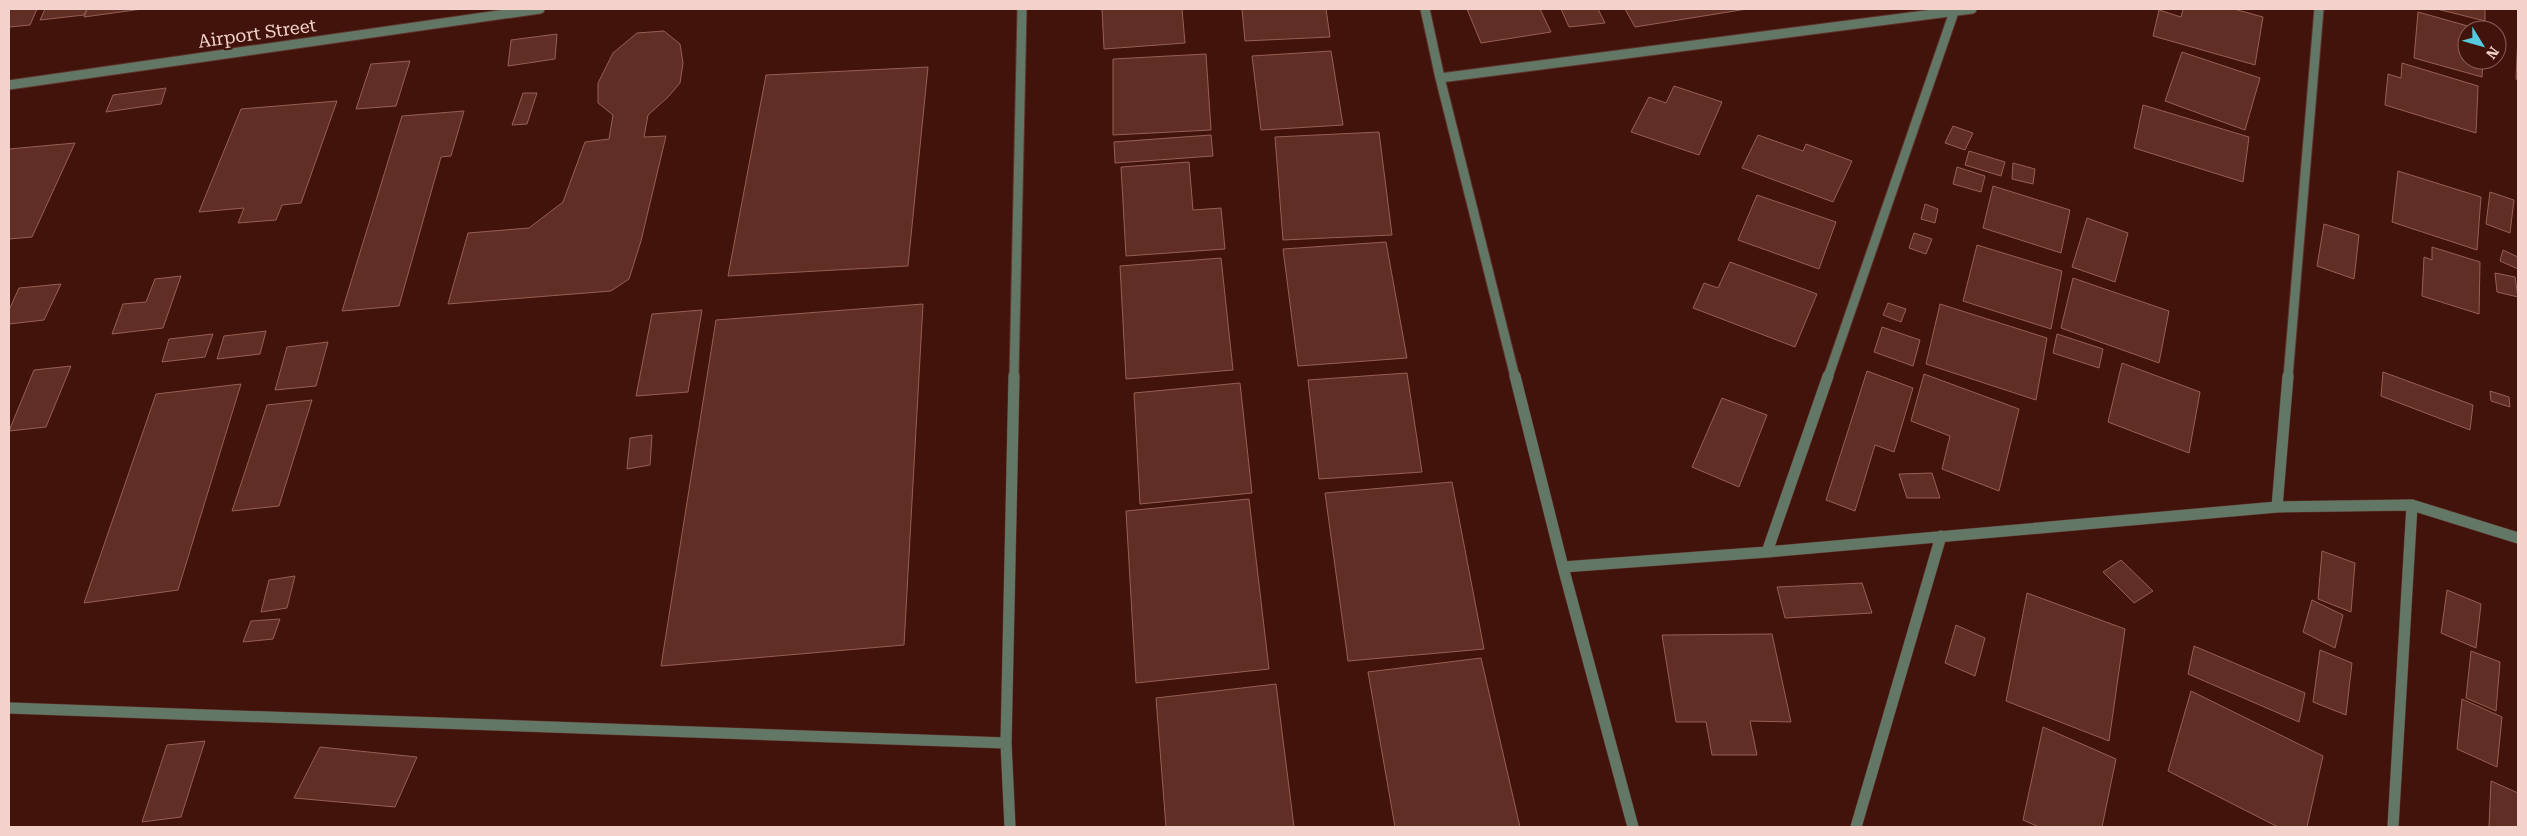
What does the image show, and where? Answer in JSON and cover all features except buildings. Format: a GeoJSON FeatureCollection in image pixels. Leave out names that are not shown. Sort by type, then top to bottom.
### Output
{"type":"FeatureCollection","features":[{"type":"Feature","properties":{"kind":"street","name":"Airport Street"},"geometry":{"type":"LineString","coordinates":[[9,85],[540,9]]}},
{"type":"Feature","properties":{"kind":"street"},"geometry":{"type":"LineString","coordinates":[[1010,827],[1006,743],[1022,9]]}},
{"type":"Feature","properties":{"kind":"street"},"geometry":{"type":"LineString","coordinates":[[1426,9],[1440,78],[1563,567],[1633,827]]}},
{"type":"Feature","properties":{"kind":"street"},"geometry":{"type":"LineString","coordinates":[[1440,78],[1972,9]]}},
{"type":"Feature","properties":{"kind":"street"},"geometry":{"type":"LineString","coordinates":[[2277,507],[2319,9]]}},
{"type":"Feature","properties":{"kind":"street"},"geometry":{"type":"LineString","coordinates":[[1767,552],[1954,12]]}},
{"type":"Feature","properties":{"kind":"street"},"geometry":{"type":"LineString","coordinates":[[1563,567],[1767,552],[2277,507],[2412,505],[2518,538]]}},
{"type":"Feature","properties":{"kind":"street"},"geometry":{"type":"LineString","coordinates":[[2393,827],[2412,505]]}},
{"type":"Feature","properties":{"kind":"street"},"geometry":{"type":"LineString","coordinates":[[1856,827],[1941,536]]}},
{"type":"Feature","properties":{"kind":"street"},"geometry":{"type":"LineString","coordinates":[[9,708],[1006,743]]}}]}
